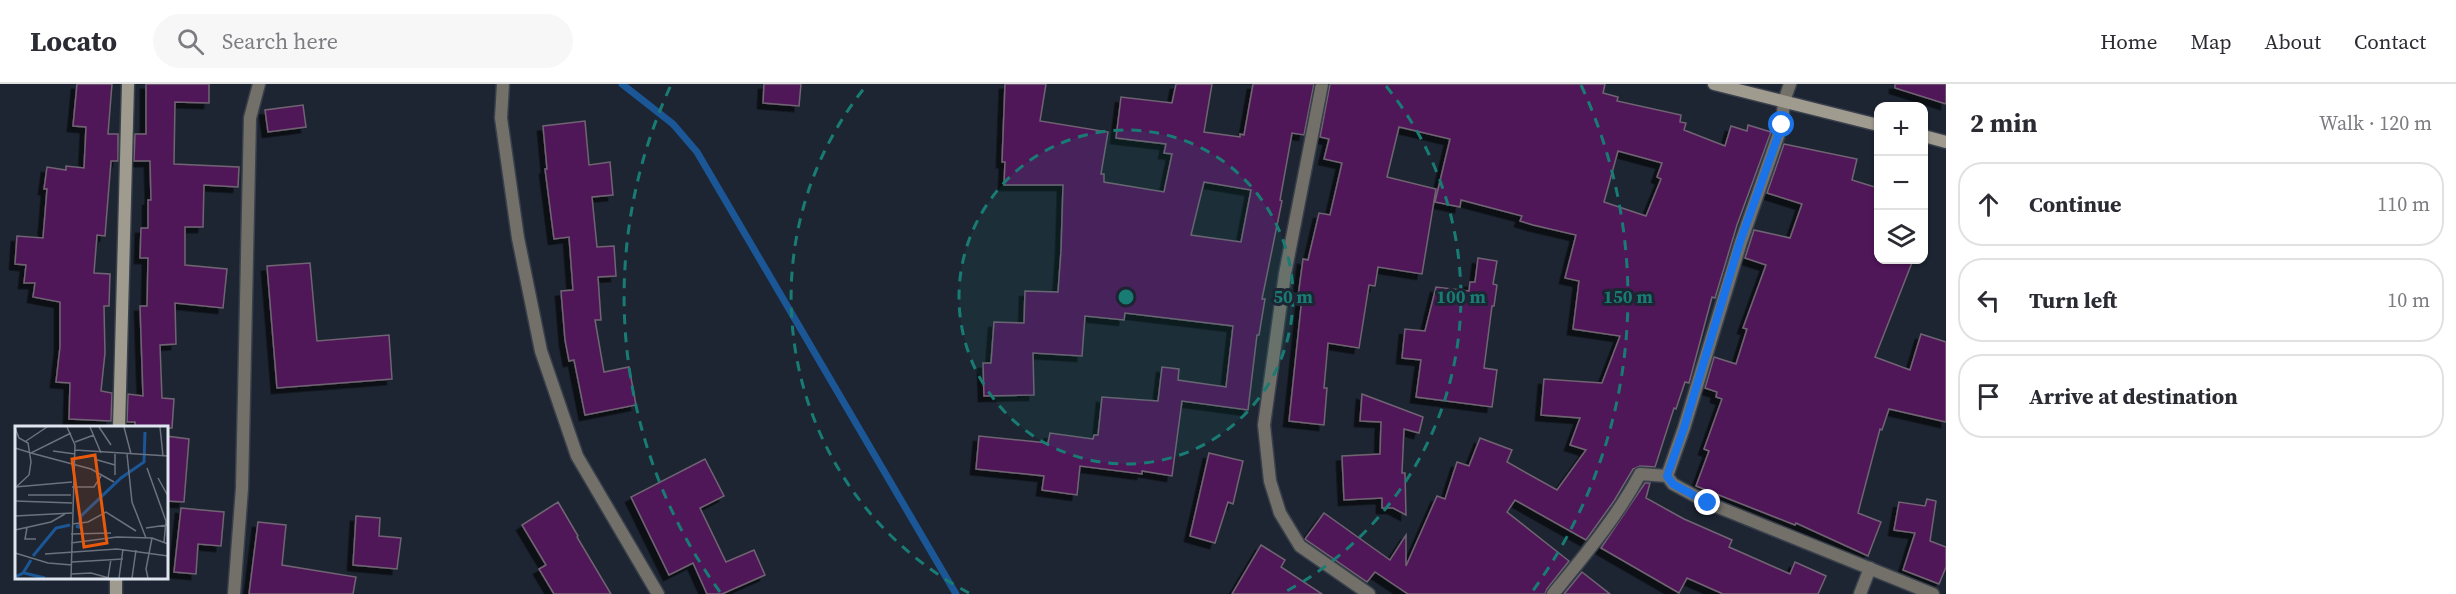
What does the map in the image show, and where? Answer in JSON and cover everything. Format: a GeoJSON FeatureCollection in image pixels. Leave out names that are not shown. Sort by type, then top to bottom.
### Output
{"type":"FeatureCollection","features":[{"type":"Feature","properties":{"kind":"street"},"geometry":{"type":"LineString","coordinates":[[119,426],[128,84]]}},
{"type":"Feature","properties":{"kind":"street"},"geometry":{"type":"LineString","coordinates":[[234,594],[242,488],[250,118],[259,84]]}},
{"type":"Feature","properties":{"kind":"street"},"geometry":{"type":"LineString","coordinates":[[503,84],[501,118],[518,238],[541,351],[577,456],[658,594]]}},
{"type":"Feature","properties":{"kind":"street"},"geometry":{"type":"LineString","coordinates":[[1322,84],[1285,274],[1264,425],[1270,481],[1280,513],[1300,546],[1369,594]]}},
{"type":"Feature","properties":{"kind":"street"},"geometry":{"type":"LineString","coordinates":[[1714,84],[1874,124]]}},
{"type":"Feature","properties":{"kind":"street"},"geometry":{"type":"LineString","coordinates":[[1667,476],[1684,428],[1740,242],[1782,125],[1784,100],[1790,84]]}},
{"type":"Feature","properties":{"kind":"street"},"geometry":{"type":"LineString","coordinates":[[1928,137],[1946,142]]}},
{"type":"Feature","properties":{"kind":"street"},"geometry":{"type":"LineString","coordinates":[[1553,594],[1585,555],[1640,474],[1667,476],[1673,484],[1708,503],[1933,594]]}},
{"type":"Feature","properties":{"kind":"street"},"geometry":{"type":"LineString","coordinates":[[1860,594],[1870,568]]}},
{"type":"Feature","properties":{"kind":"building"},"geometry":{"type":"Polygon","coordinates":[[[77,84],[112,84],[108,134],[118,134],[118,161],[111,161],[105,236],[97,235],[94,273],[110,274],[109,306],[104,306],[105,353],[101,391],[112,393],[111,421],[69,419],[70,383],[56,382],[60,347],[60,302],[33,297],[35,283],[24,283],[26,265],[15,264],[17,236],[43,238],[47,167],[66,170],[66,166],[84,168],[86,127],[73,126],[77,84]]]}},
{"type":"Feature","properties":{"kind":"building"},"geometry":{"type":"Polygon","coordinates":[[[146,84],[209,84],[209,103],[175,102],[174,164],[239,167],[238,187],[204,185],[203,227],[185,227],[185,265],[227,269],[223,308],[175,303],[176,344],[160,345],[162,398],[174,399],[172,428],[135,426],[135,422],[127,422],[128,394],[143,396],[140,306],[147,306],[148,258],[140,258],[141,228],[148,228],[148,200],[151,200],[150,161],[134,161],[135,134],[146,134],[146,84]]]}},
{"type":"Feature","properties":{"kind":"building"},"geometry":{"type":"Polygon","coordinates":[[[764,84],[801,84],[799,106],[763,103],[764,84]]]}},
{"type":"Feature","properties":{"kind":"building"},"geometry":{"type":"Polygon","coordinates":[[[1005,84],[1046,84],[1040,121],[1108,132],[1101,174],[1104,174],[1104,182],[1164,192],[1172,154],[1164,153],[1166,144],[1116,138],[1121,97],[1172,103],[1176,84],[1212,84],[1204,132],[1240,137],[1240,134],[1244,135],[1253,84],[1314,84],[1304,135],[1292,133],[1280,200],[1282,201],[1262,299],[1265,299],[1259,335],[1257,335],[1248,410],[1182,401],[1172,476],[1080,466],[1077,495],[1042,490],[1044,476],[976,469],[979,436],[1048,443],[1050,433],[1093,439],[1094,435],[1098,435],[1102,397],[1158,401],[1162,367],[1179,369],[1178,380],[1226,387],[1233,326],[1125,313],[1124,320],[1085,316],[1082,356],[1033,353],[1034,395],[984,396],[983,363],[991,363],[994,322],[1024,323],[1025,291],[1058,292],[1063,185],[1004,185],[1005,162],[1002,162],[1005,84]],[[1204,182],[1191,235],[1241,242],[1251,190],[1204,182]]]}},
{"type":"Feature","properties":{"kind":"building"},"geometry":{"type":"Polygon","coordinates":[[[1330,84],[1605,84],[1603,93],[1618,97],[1617,101],[1681,115],[1680,122],[1686,123],[1684,130],[1725,146],[1731,126],[1747,131],[1748,125],[1771,132],[1737,225],[1715,298],[1712,297],[1689,383],[1685,382],[1676,409],[1674,408],[1655,467],[1640,466],[1633,469],[1614,501],[1586,540],[1515,500],[1507,512],[1569,561],[1545,594],[1408,594],[1375,572],[1367,582],[1305,539],[1324,513],[1390,560],[1406,535],[1406,566],[1437,496],[1445,499],[1457,462],[1469,466],[1480,438],[1512,450],[1507,462],[1557,490],[1586,450],[1570,445],[1580,418],[1541,415],[1544,379],[1602,383],[1620,336],[1573,329],[1579,281],[1565,278],[1576,235],[1533,225],[1520,221],[1522,216],[1461,200],[1460,207],[1435,202],[1450,139],[1399,127],[1387,177],[1436,189],[1422,274],[1378,267],[1375,286],[1369,285],[1359,348],[1328,343],[1324,388],[1327,388],[1324,425],[1289,421],[1302,297],[1298,297],[1303,259],[1308,260],[1319,213],[1330,215],[1342,163],[1324,159],[1329,139],[1320,137],[1330,84]],[[1618,151],[1604,202],[1646,216],[1661,179],[1657,177],[1662,163],[1618,151]]]}},
{"type":"Feature","properties":{"kind":"building"},"geometry":{"type":"Polygon","coordinates":[[[1895,84],[1946,84],[1946,104],[1895,88],[1895,84]]]}},
{"type":"Feature","properties":{"kind":"building"},"geometry":{"type":"Polygon","coordinates":[[[303,105],[306,127],[268,132],[265,110],[303,105]]]}},
{"type":"Feature","properties":{"kind":"building"},"geometry":{"type":"Polygon","coordinates":[[[585,121],[589,165],[610,162],[613,195],[592,197],[597,247],[614,246],[616,276],[598,277],[601,320],[595,320],[604,372],[629,367],[636,405],[585,415],[574,360],[569,361],[565,340],[561,291],[573,290],[569,237],[554,239],[545,169],[547,169],[543,126],[585,121]]]}},
{"type":"Feature","properties":{"kind":"building"},"geometry":{"type":"Polygon","coordinates":[[[1784,144],[1857,159],[1852,180],[1874,187],[1874,264],[1911,264],[1875,357],[1910,370],[1921,334],[1946,342],[1946,422],[1889,409],[1882,430],[1880,429],[1858,513],[1881,522],[1868,556],[1796,523],[1795,525],[1696,486],[1709,451],[1704,449],[1722,399],[1716,397],[1717,392],[1705,388],[1714,357],[1736,364],[1747,329],[1743,328],[1766,265],[1745,258],[1754,230],[1790,238],[1802,204],[1767,193],[1784,144]]]}},
{"type":"Feature","properties":{"kind":"building"},"geometry":{"type":"Polygon","coordinates":[[[1478,258],[1497,261],[1493,284],[1497,285],[1484,368],[1497,370],[1492,407],[1416,397],[1421,360],[1402,358],[1405,329],[1425,331],[1436,287],[1469,291],[1470,282],[1475,282],[1478,258]]]}},
{"type":"Feature","properties":{"kind":"building"},"geometry":{"type":"Polygon","coordinates":[[[310,263],[317,341],[389,335],[392,379],[277,388],[267,266],[310,263]]]}},
{"type":"Feature","properties":{"kind":"building"},"geometry":{"type":"Polygon","coordinates":[[[1362,394],[1423,417],[1419,433],[1404,429],[1402,473],[1405,473],[1406,515],[1393,508],[1382,508],[1382,498],[1344,500],[1342,456],[1380,454],[1381,422],[1360,421],[1362,394]]]}},
{"type":"Feature","properties":{"kind":"building"},"geometry":{"type":"Polygon","coordinates":[[[168,436],[189,439],[184,502],[168,501],[168,436]]]}},
{"type":"Feature","properties":{"kind":"building"},"geometry":{"type":"Polygon","coordinates":[[[1209,453],[1243,461],[1233,504],[1228,502],[1215,543],[1190,536],[1209,453]]]}},
{"type":"Feature","properties":{"kind":"building"},"geometry":{"type":"Polygon","coordinates":[[[705,459],[724,496],[700,508],[726,562],[754,550],[765,575],[722,594],[707,594],[693,563],[669,575],[631,497],[705,459]]]}},
{"type":"Feature","properties":{"kind":"building"},"geometry":{"type":"Polygon","coordinates":[[[1645,483],[1650,483],[1646,498],[1684,519],[1732,540],[1729,547],[1790,574],[1795,562],[1826,576],[1818,594],[1723,594],[1687,578],[1679,593],[1601,548],[1645,483]]]}},
{"type":"Feature","properties":{"kind":"building"},"geometry":{"type":"Polygon","coordinates":[[[1927,499],[1936,501],[1930,541],[1946,547],[1946,567],[1939,584],[1903,570],[1915,533],[1894,530],[1899,502],[1925,506],[1927,499]]]}},
{"type":"Feature","properties":{"kind":"building"},"geometry":{"type":"Polygon","coordinates":[[[558,502],[611,594],[554,594],[539,569],[546,565],[522,525],[558,502]]]}},
{"type":"Feature","properties":{"kind":"building"},"geometry":{"type":"Polygon","coordinates":[[[181,508],[224,512],[221,546],[198,544],[196,574],[174,572],[181,508]]]}},
{"type":"Feature","properties":{"kind":"building"},"geometry":{"type":"Polygon","coordinates":[[[356,516],[380,518],[379,536],[401,538],[397,569],[353,565],[356,516]]]}},
{"type":"Feature","properties":{"kind":"building"},"geometry":{"type":"Polygon","coordinates":[[[258,522],[286,525],[282,565],[356,577],[353,594],[249,594],[258,522]]]}},
{"type":"Feature","properties":{"kind":"building"},"geometry":{"type":"Polygon","coordinates":[[[1261,545],[1285,560],[1281,567],[1322,594],[1232,594],[1261,545]]]}},
{"type":"Feature","properties":{"kind":"building"},"geometry":{"type":"Polygon","coordinates":[[[1582,572],[1610,594],[1564,594],[1582,572]]]}},
{"type":"Feature","properties":{"kind":"waterway"},"geometry":{"type":"LineString","coordinates":[[622,84],[673,124],[697,152],[956,594]]}},
{"type":"Feature","properties":{"kind":"route"},"geometry":{"type":"LineString","coordinates":[[1708,503],[1673,484],[1667,476],[1684,428],[1740,242],[1782,125]]}}]}
